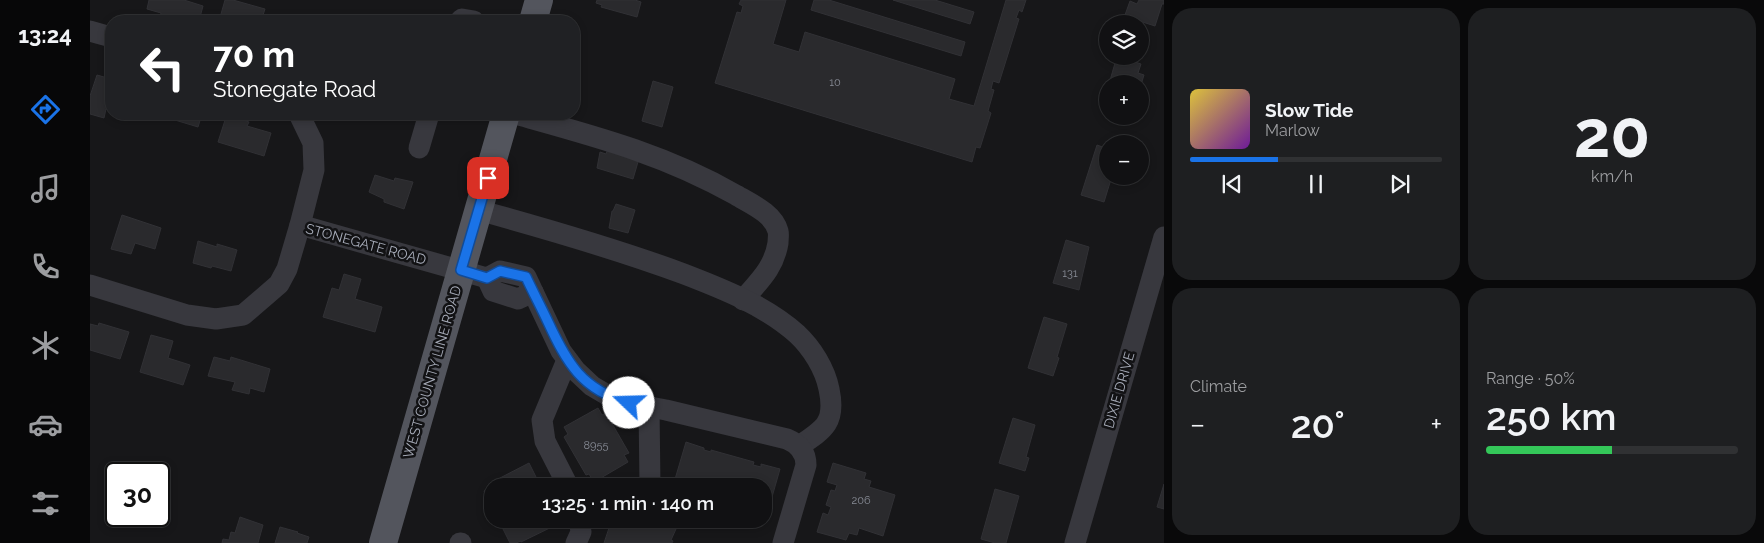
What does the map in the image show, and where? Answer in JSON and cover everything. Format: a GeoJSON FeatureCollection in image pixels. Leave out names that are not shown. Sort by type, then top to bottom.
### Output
{"type":"FeatureCollection","features":[{"type":"Feature","properties":{"kind":"main road"},"geometry":{"type":"LineString","coordinates":[[535,15],[539,0]]}},
{"type":"Feature","properties":{"kind":"main road","name":"WEST COUNTY LINE ROAD"},"geometry":{"type":"LineString","coordinates":[[383,543],[504,120]]}},
{"type":"Feature","properties":{"kind":"street"},"geometry":{"type":"LineString","coordinates":[[90,31],[105,35]]}},
{"type":"Feature","properties":{"kind":"street"},"geometry":{"type":"LineString","coordinates":[[300,225],[314,170],[313,142],[302,120]]}},
{"type":"Feature","properties":{"kind":"street"},"geometry":{"type":"LineString","coordinates":[[419,148],[427,120]]}},
{"type":"Feature","properties":{"kind":"street"},"geometry":{"type":"LineString","coordinates":[[537,120],[612,141],[694,172],[750,203],[774,220],[779,234],[772,265],[743,300]]}},
{"type":"Feature","properties":{"kind":"street"},"geometry":{"type":"LineString","coordinates":[[478,210],[572,236],[647,260],[719,288],[770,314],[798,335],[817,359],[827,380],[832,401],[829,421],[818,434],[799,446],[804,452],[806,465],[783,543]]}},
{"type":"Feature","properties":{"kind":"street","name":"STONEGATE ROAD"},"geometry":{"type":"LineString","coordinates":[[90,286],[187,315],[216,319],[244,315],[279,284],[287,269],[300,225],[487,278],[500,271],[526,277],[567,360],[583,379],[601,392],[622,401],[787,439],[799,446]]}},
{"type":"Feature","properties":{"kind":"street","name":"DIXIE DRIVE"},"geometry":{"type":"LineString","coordinates":[[1075,543],[1164,237]]}},
{"type":"Feature","properties":{"kind":"street"},"geometry":{"type":"LineString","coordinates":[[564,478],[545,441],[542,420],[567,360]]}},
{"type":"Feature","properties":{"kind":"street"},"geometry":{"type":"LineString","coordinates":[[649,407],[650,478]]}},
{"type":"Feature","properties":{"kind":"street"},"geometry":{"type":"LineString","coordinates":[[576,543],[581,532],[580,528]]}},
{"type":"Feature","properties":{"kind":"building"},"geometry":{"type":"Polygon","coordinates":[[[149,0],[184,0],[203,6],[201,15],[161,15],[161,13],[147,9],[149,0]]]}},
{"type":"Feature","properties":{"kind":"building"},"geometry":{"type":"Polygon","coordinates":[[[225,0],[233,0],[265,9],[263,15],[221,15],[225,0]]]}},
{"type":"Feature","properties":{"kind":"building"},"geometry":{"type":"Polygon","coordinates":[[[597,0],[635,0],[641,2],[637,17],[601,7],[602,5],[596,3],[597,0]]]}},
{"type":"Feature","properties":{"kind":"building"},"geometry":{"type":"Polygon","coordinates":[[[741,0],[786,0],[773,44],[799,52],[805,32],[955,79],[949,99],[974,106],[1006,0],[1026,0],[1022,12],[1019,10],[1016,18],[1019,19],[999,83],[993,81],[991,89],[994,90],[988,111],[991,113],[980,148],[976,147],[972,162],[715,83],[737,12],[741,13],[743,6],[739,4],[741,0]]]}},
{"type":"Feature","properties":{"kind":"building"},"geometry":{"type":"Polygon","coordinates":[[[814,0],[829,0],[965,42],[961,56],[811,10],[814,0]]]}},
{"type":"Feature","properties":{"kind":"building"},"geometry":{"type":"Polygon","coordinates":[[[893,0],[935,0],[974,12],[970,24],[893,0]]]}},
{"type":"Feature","properties":{"kind":"building"},"geometry":{"type":"Polygon","coordinates":[[[1139,0],[1164,0],[1155,26],[1149,24],[1149,15],[1125,15],[1130,1],[1137,4],[1139,0]]]}},
{"type":"Feature","properties":{"kind":"building"},"geometry":{"type":"Polygon","coordinates":[[[1114,65],[1141,65],[1138,73],[1144,75],[1112,75],[1114,65]]]}},
{"type":"Feature","properties":{"kind":"building"},"geometry":{"type":"Polygon","coordinates":[[[97,75],[105,77],[104,118],[90,114],[90,96],[97,75]]]}},
{"type":"Feature","properties":{"kind":"building"},"geometry":{"type":"Polygon","coordinates":[[[653,81],[673,87],[662,127],[642,121],[653,81]]]}},
{"type":"Feature","properties":{"kind":"building"},"geometry":{"type":"Polygon","coordinates":[[[175,120],[200,120],[198,127],[175,120]]]}},
{"type":"Feature","properties":{"kind":"building"},"geometry":{"type":"Polygon","coordinates":[[[225,120],[244,120],[249,122],[247,126],[271,133],[264,156],[218,142],[225,120]]]}},
{"type":"Feature","properties":{"kind":"building"},"geometry":{"type":"Polygon","coordinates":[[[1097,145],[1099,146],[1099,185],[1109,185],[1104,202],[1081,195],[1097,145]]]}},
{"type":"Feature","properties":{"kind":"building"},"geometry":{"type":"Polygon","coordinates":[[[609,146],[640,155],[633,179],[597,168],[600,152],[606,154],[609,146]]]}},
{"type":"Feature","properties":{"kind":"building"},"geometry":{"type":"Polygon","coordinates":[[[375,175],[394,181],[395,178],[413,182],[404,209],[384,202],[384,199],[369,192],[375,175]]]}},
{"type":"Feature","properties":{"kind":"building"},"geometry":{"type":"Polygon","coordinates":[[[616,204],[635,210],[628,233],[609,228],[612,211],[616,204]]]}},
{"type":"Feature","properties":{"kind":"building"},"geometry":{"type":"Polygon","coordinates":[[[122,215],[161,228],[155,249],[135,243],[131,254],[111,249],[122,215]]]}},
{"type":"Feature","properties":{"kind":"building"},"geometry":{"type":"Polygon","coordinates":[[[1066,240],[1089,247],[1079,290],[1053,283],[1066,240]]]}},
{"type":"Feature","properties":{"kind":"building"},"geometry":{"type":"Polygon","coordinates":[[[198,241],[217,247],[217,244],[237,250],[231,271],[193,263],[198,241]]]}},
{"type":"Feature","properties":{"kind":"building"},"geometry":{"type":"Polygon","coordinates":[[[344,274],[361,279],[355,299],[382,307],[375,332],[323,317],[332,288],[339,290],[344,274]]]}},
{"type":"Feature","properties":{"kind":"building"},"geometry":{"type":"Polygon","coordinates":[[[1044,317],[1067,324],[1053,376],[1028,368],[1044,317]]]}},
{"type":"Feature","properties":{"kind":"building"},"geometry":{"type":"Polygon","coordinates":[[[99,323],[129,332],[120,359],[90,350],[90,324],[98,326],[99,323]]]}},
{"type":"Feature","properties":{"kind":"building"},"geometry":{"type":"Polygon","coordinates":[[[151,335],[173,341],[168,358],[190,365],[183,385],[140,372],[151,335]]]}},
{"type":"Feature","properties":{"kind":"building"},"geometry":{"type":"Polygon","coordinates":[[[214,357],[230,361],[231,357],[270,369],[264,392],[250,388],[249,394],[232,390],[235,382],[208,376],[214,357]]]}},
{"type":"Feature","properties":{"kind":"building"},"geometry":{"type":"Polygon","coordinates":[[[598,408],[602,415],[606,413],[629,453],[624,455],[628,462],[601,478],[592,478],[589,474],[586,475],[564,437],[568,434],[564,427],[598,408]]]}},
{"type":"Feature","properties":{"kind":"building"},"geometry":{"type":"Polygon","coordinates":[[[1013,418],[1035,425],[1026,457],[1029,458],[1025,471],[999,463],[1013,418]]]}},
{"type":"Feature","properties":{"kind":"building"},"geometry":{"type":"Polygon","coordinates":[[[686,442],[704,448],[704,450],[711,452],[711,450],[754,462],[753,465],[761,467],[761,464],[780,469],[772,497],[772,478],[675,478],[686,442]]]}},
{"type":"Feature","properties":{"kind":"building"},"geometry":{"type":"Polygon","coordinates":[[[529,463],[536,478],[500,478],[529,463]]]}},
{"type":"Feature","properties":{"kind":"building"},"geometry":{"type":"Polygon","coordinates":[[[833,463],[866,473],[864,479],[871,481],[869,487],[895,495],[883,536],[859,528],[857,535],[849,533],[846,540],[817,532],[823,513],[828,515],[831,507],[826,505],[831,490],[835,491],[837,485],[827,482],[833,463]]]}},
{"type":"Feature","properties":{"kind":"building"},"geometry":{"type":"Polygon","coordinates":[[[1164,484],[1164,509],[1157,507],[1164,484]]]}},
{"type":"Feature","properties":{"kind":"building"},"geometry":{"type":"Polygon","coordinates":[[[995,489],[1019,496],[1006,543],[995,543],[981,539],[995,489]]]}},
{"type":"Feature","properties":{"kind":"building"},"geometry":{"type":"Polygon","coordinates":[[[240,517],[263,525],[258,543],[222,543],[223,539],[229,540],[231,532],[235,533],[240,517]]]}},
{"type":"Feature","properties":{"kind":"building"},"geometry":{"type":"Polygon","coordinates":[[[280,527],[309,537],[307,543],[275,543],[280,527]]]}},
{"type":"Feature","properties":{"kind":"building"},"geometry":{"type":"Polygon","coordinates":[[[502,528],[550,528],[521,542],[510,543],[502,528]]]}},
{"type":"Feature","properties":{"kind":"building"},"geometry":{"type":"Polygon","coordinates":[[[609,528],[676,529],[671,540],[673,541],[672,543],[604,543],[609,528]]]}},
{"type":"Feature","properties":{"kind":"route"},"geometry":{"type":"LineString","coordinates":[[488,178],[461,270],[487,278],[500,271],[526,277],[561,351],[573,368],[592,386],[609,396],[629,403]]}}]}
